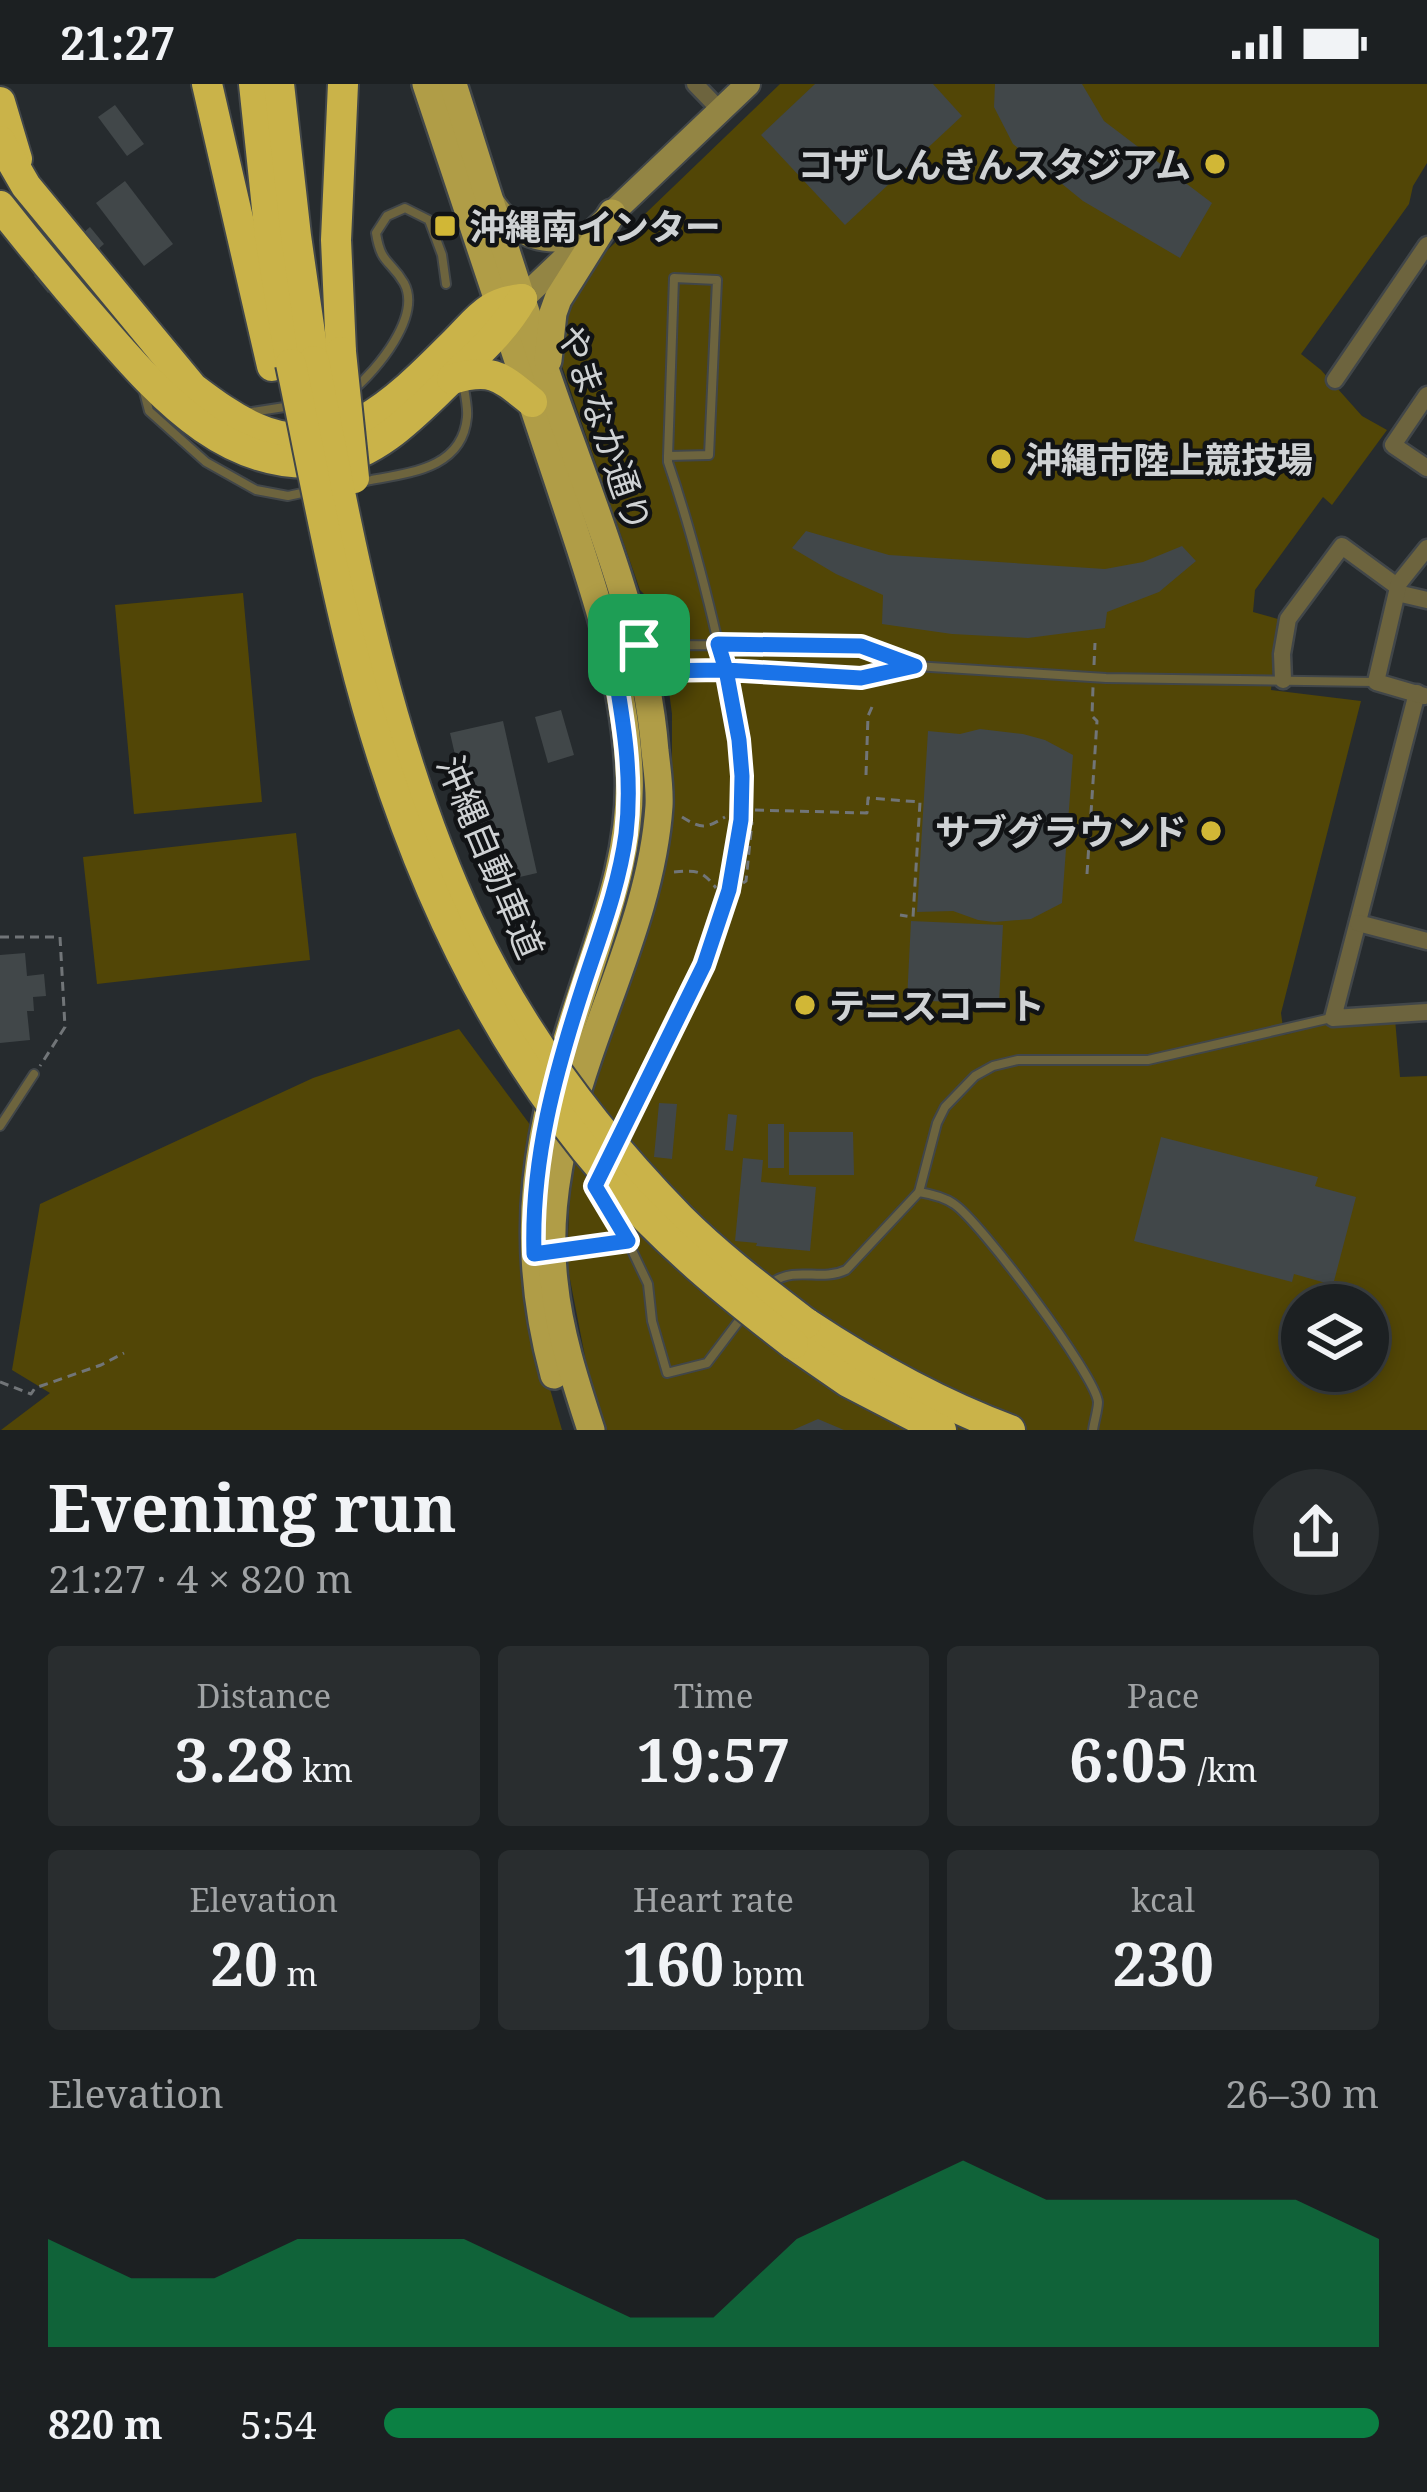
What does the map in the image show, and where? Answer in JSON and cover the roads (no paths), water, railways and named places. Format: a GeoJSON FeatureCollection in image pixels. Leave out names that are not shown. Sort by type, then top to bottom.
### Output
{"type":"FeatureCollection","features":[{"type":"Feature","properties":{"kind":"highway"},"geometry":{"type":"LineString","coordinates":[[207,84],[359,525],[440,850]]}},
{"type":"Feature","properties":{"kind":"highway","name":"沖縄自動車道"},"geometry":{"type":"LineString","coordinates":[[254,84],[270,237],[389,698],[440,850],[500,983],[572,1091],[682,1220],[848,1382],[941,1430]]}},
{"type":"Feature","properties":{"kind":"highway","name":"沖縄自動車道"},"geometry":{"type":"LineString","coordinates":[[279,84],[296,236],[318,546],[385,764],[450,933],[517,1054],[554,1109],[611,1180],[719,1286],[800,1334],[1010,1430]]}},
{"type":"Feature","properties":{"kind":"highway"},"geometry":{"type":"LineString","coordinates":[[305,361],[336,240],[343,84]]}},
{"type":"Feature","properties":{"kind":"highway"},"geometry":{"type":"LineString","coordinates":[[0,102],[26,186]]}},
{"type":"Feature","properties":{"kind":"highway"},"geometry":{"type":"LineString","coordinates":[[0,141],[26,186],[193,388],[261,431],[297,438],[333,434],[370,418],[509,308]]}},
{"type":"Feature","properties":{"kind":"highway"},"geometry":{"type":"LineString","coordinates":[[0,206],[52,273],[171,404],[208,433],[250,453],[284,463],[335,461],[379,443],[473,373],[540,390]]}},
{"type":"Feature","properties":{"kind":"highway"},"geometry":{"type":"LineString","coordinates":[[457,384],[509,308]]}},
{"type":"Feature","properties":{"kind":"main road","name":"やまなか通り"},"geometry":{"type":"LineString","coordinates":[[426,84],[540,390],[628,605],[651,704],[659,803],[647,882],[561,1149],[543,1252],[591,1430]]}},
{"type":"Feature","properties":{"kind":"main road","name":"やまなか通り"},"geometry":{"type":"LineString","coordinates":[[453,84],[490,200],[509,308]]}},
{"type":"Feature","properties":{"kind":"main road"},"geometry":{"type":"LineString","coordinates":[[540,390],[558,299],[602,223]]}},
{"type":"Feature","properties":{"kind":"main road","name":"やまなか通り"},"geometry":{"type":"LineString","coordinates":[[540,390],[613,661],[629,773],[626,835],[614,893],[551,1090],[535,1183],[543,1252],[542,1330],[572,1430]]}},
{"type":"Feature","properties":{"kind":"street"},"geometry":{"type":"LineString","coordinates":[[695,84],[721,111]]}},
{"type":"Feature","properties":{"kind":"street"},"geometry":{"type":"LineString","coordinates":[[509,308],[748,84]]}},
{"type":"Feature","properties":{"kind":"street"},"geometry":{"type":"LineString","coordinates":[[490,200],[502,216],[533,237],[565,241],[602,223]]}},
{"type":"Feature","properties":{"kind":"street"},"geometry":{"type":"LineString","coordinates":[[1336,380],[1427,245]]}},
{"type":"Feature","properties":{"kind":"street"},"geometry":{"type":"LineString","coordinates":[[1427,395],[1394,445],[1427,468]]}},
{"type":"Feature","properties":{"kind":"street"},"geometry":{"type":"LineString","coordinates":[[1283,680],[1288,619],[1342,546],[1397,590],[1427,600]]}},
{"type":"Feature","properties":{"kind":"street"},"geometry":{"type":"LineString","coordinates":[[1427,548],[1397,590],[1376,682],[1422,695],[1333,1018],[1427,1012]]}},
{"type":"Feature","properties":{"kind":"street"},"geometry":{"type":"LineString","coordinates":[[1358,923],[1427,941]]}},
{"type":"Feature","properties":{"kind":"lane"},"geometry":{"type":"LineString","coordinates":[[227,413],[270,411],[355,390],[368,374],[404,327],[411,299],[402,280],[379,254],[376,233],[387,216],[405,208],[429,220],[446,284]]}},
{"type":"Feature","properties":{"kind":"lane"},"geometry":{"type":"LineString","coordinates":[[668,456],[709,455],[717,280],[674,278],[668,456],[668,462],[692,530],[726,670],[739,740],[741,820],[729,890],[704,965],[595,1186],[648,1285],[652,1321],[667,1373],[707,1363],[738,1322]]}},
{"type":"Feature","properties":{"kind":"lane"},"geometry":{"type":"LineString","coordinates":[[137,369],[149,410],[170,432],[206,462],[256,490],[288,496],[439,464],[458,447],[467,417],[457,384]]}},
{"type":"Feature","properties":{"kind":"lane"},"geometry":{"type":"LineString","coordinates":[[613,661],[718,644],[861,646],[915,666]]}},
{"type":"Feature","properties":{"kind":"lane"},"geometry":{"type":"LineString","coordinates":[[613,661],[642,658],[726,670],[861,678],[915,666],[1094,677],[1376,682]]}},
{"type":"Feature","properties":{"kind":"lane"},"geometry":{"type":"LineString","coordinates":[[773,1282],[784,1274],[823,1276],[847,1270],[919,1192],[945,1107],[975,1076],[993,1066],[1018,1060],[1148,1060],[1333,1018]]}},
{"type":"Feature","properties":{"kind":"lane"},"geometry":{"type":"LineString","coordinates":[[0,1126],[34,1074]]}},
{"type":"Feature","properties":{"kind":"lane"},"geometry":{"type":"LineString","coordinates":[[919,1192],[956,1205],[1014,1273],[1089,1378],[1098,1400],[1093,1430]]}},
{"type":"Feature","properties":{"kind":"lane"},"geometry":{"type":"LineString","coordinates":[[543,1252],[628,1241]]}},
{"type":"Feature","properties":{"kind":"place","name":"コザしんきんスタジアム"},"geometry":{"type":"Point","coordinates":[1215,164]}},
{"type":"Feature","properties":{"kind":"place","name":"沖縄南インター"},"geometry":{"type":"Point","coordinates":[445,226]}},
{"type":"Feature","properties":{"kind":"place","name":"沖縄市陸上競技場"},"geometry":{"type":"Point","coordinates":[1001,459]}},
{"type":"Feature","properties":{"kind":"place","name":"サブグラウンド"},"geometry":{"type":"Point","coordinates":[1211,831]}},
{"type":"Feature","properties":{"kind":"place","name":"テニスコート"},"geometry":{"type":"Point","coordinates":[805,1005]}}]}
